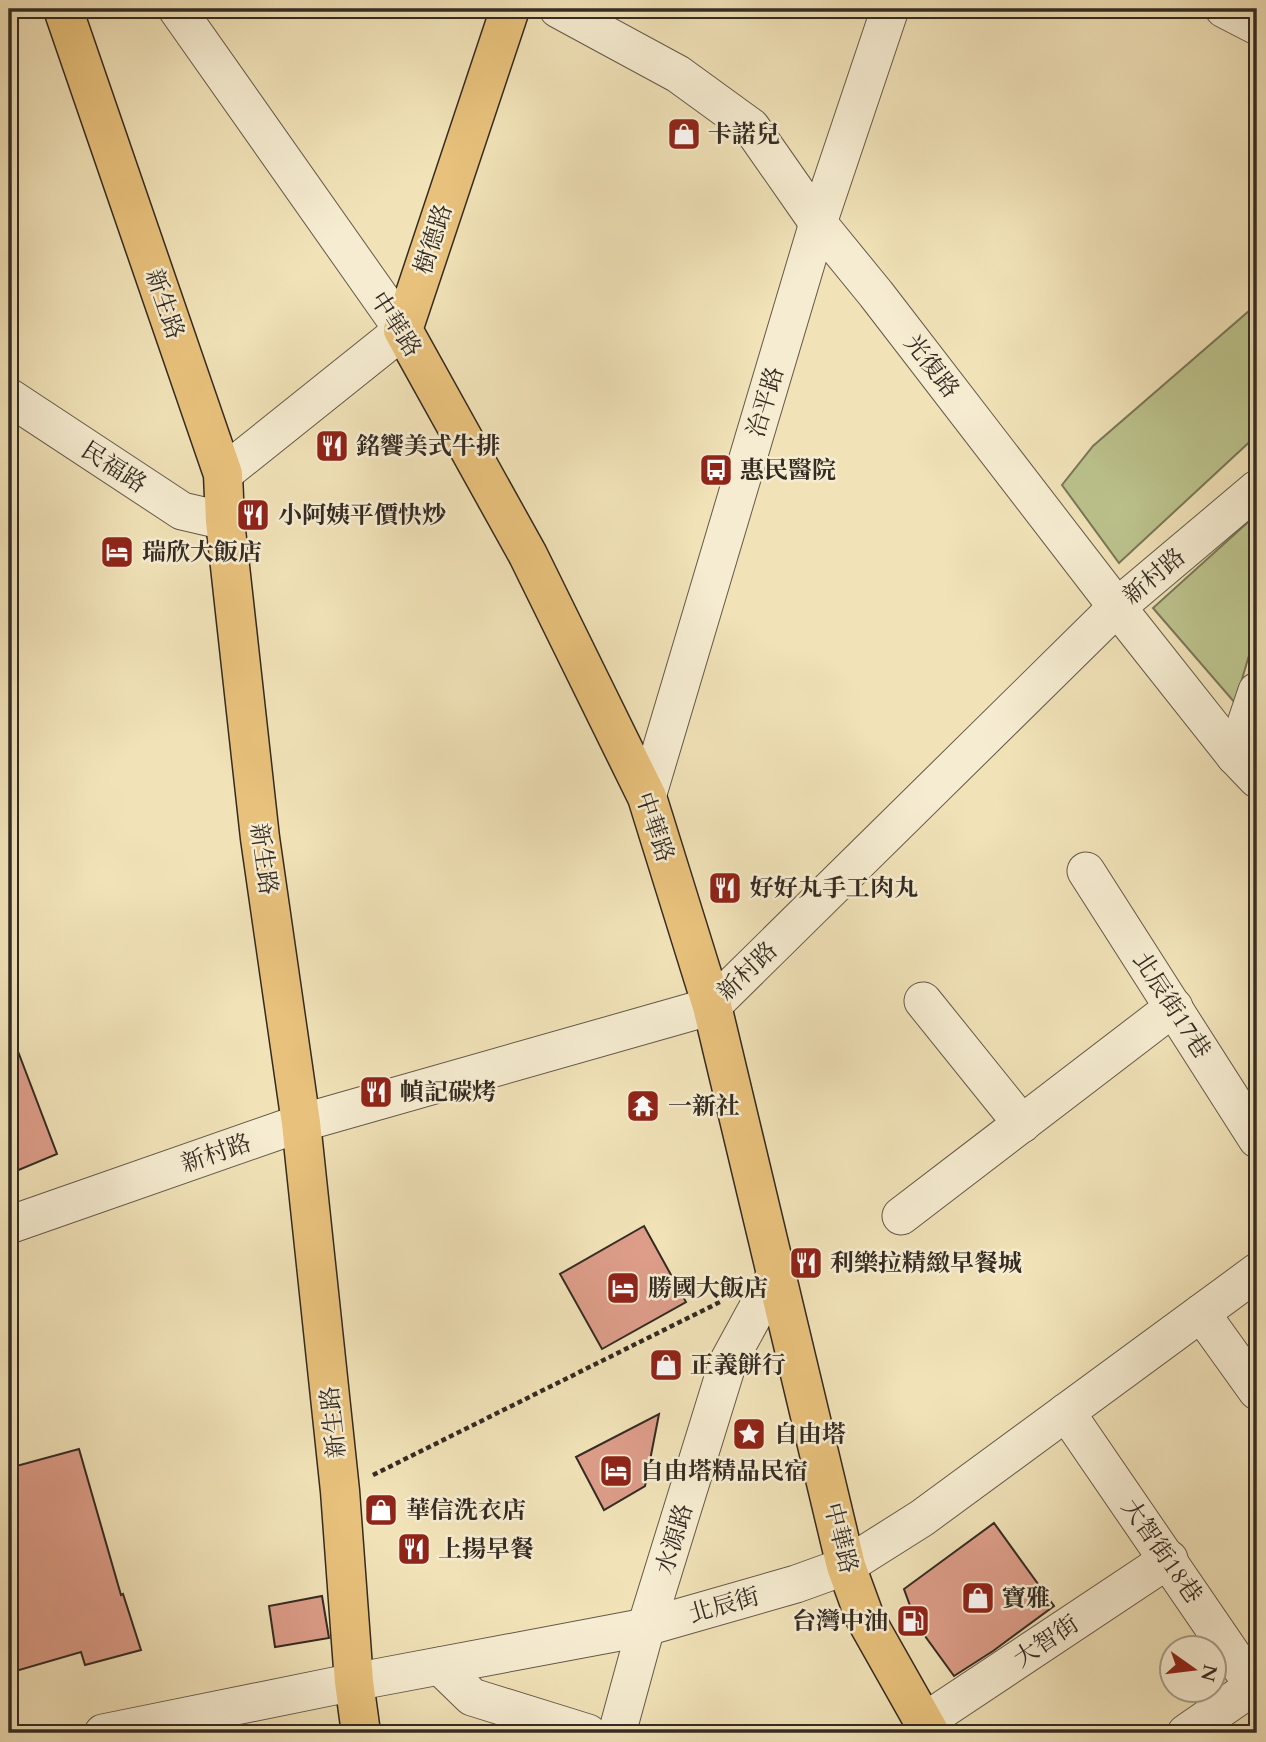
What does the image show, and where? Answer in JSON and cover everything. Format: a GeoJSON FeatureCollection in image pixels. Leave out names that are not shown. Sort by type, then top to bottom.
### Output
{"type":"FeatureCollection","features":[{"type":"Feature","properties":{"kind":"main road","name":"新生路"},"geometry":{"type":"LineString","coordinates":[[64,9],[223,474],[225,521],[260,838],[301,1123],[340,1491],[355,1682],[362,1733]]}},
{"type":"Feature","properties":{"kind":"main road","name":"樹德路"},"geometry":{"type":"LineString","coordinates":[[403,330],[510,9]]}},
{"type":"Feature","properties":{"kind":"main road","name":"中華路"},"geometry":{"type":"LineString","coordinates":[[403,330],[527,555],[647,797],[712,1006],[846,1566],[865,1618],[927,1728]]}},
{"type":"Feature","properties":{"kind":"street","name":"中華路"},"geometry":{"type":"LineString","coordinates":[[177,9],[403,330]]}},
{"type":"Feature","properties":{"kind":"street","name":"光復路"},"geometry":{"type":"LineString","coordinates":[[558,9],[678,74],[751,127],[818,223],[1246,768]]}},
{"type":"Feature","properties":{"kind":"street","name":"治平路"},"geometry":{"type":"LineString","coordinates":[[647,797],[818,223],[890,9]]}},
{"type":"Feature","properties":{"kind":"street"},"geometry":{"type":"LineString","coordinates":[[1224,9],[1257,26]]}},
{"type":"Feature","properties":{"kind":"street"},"geometry":{"type":"LineString","coordinates":[[223,474],[403,330]]}},
{"type":"Feature","properties":{"kind":"street","name":"民福路"},"geometry":{"type":"LineString","coordinates":[[9,397],[182,511],[225,521]]}},
{"type":"Feature","properties":{"kind":"street","name":"新村路"},"geometry":{"type":"LineString","coordinates":[[9,1225],[301,1123],[712,1006],[1117,607],[1257,489]]}},
{"type":"Feature","properties":{"kind":"street"},"geometry":{"type":"LineString","coordinates":[[1246,768],[1257,691]]}},
{"type":"Feature","properties":{"kind":"street","name":"北辰街17巷"},"geometry":{"type":"LineString","coordinates":[[1086,872],[1257,1139]]}},
{"type":"Feature","properties":{"kind":"street"},"geometry":{"type":"LineString","coordinates":[[923,1001],[1022,1124]]}},
{"type":"Feature","properties":{"kind":"street"},"geometry":{"type":"LineString","coordinates":[[901,1216],[1174,1007]]}},
{"type":"Feature","properties":{"kind":"street","name":"北辰街"},"geometry":{"type":"LineString","coordinates":[[103,1733],[355,1682],[646,1628],[796,1584],[846,1566],[922,1518],[1257,1272]]}},
{"type":"Feature","properties":{"kind":"street","name":"水源路"},"geometry":{"type":"LineString","coordinates":[[617,1733],[646,1628],[728,1362],[776,1274]]}},
{"type":"Feature","properties":{"kind":"street"},"geometry":{"type":"LineString","coordinates":[[1201,1313],[1257,1391]]}},
{"type":"Feature","properties":{"kind":"street","name":"大智街18巷"},"geometry":{"type":"LineString","coordinates":[[1066,1412],[1256,1688]]}},
{"type":"Feature","properties":{"kind":"street","name":"大智街"},"geometry":{"type":"LineString","coordinates":[[927,1728],[1169,1559]]}},
{"type":"Feature","properties":{"kind":"street"},"geometry":{"type":"LineString","coordinates":[[440,1666],[472,1698],[588,1733]]}},
{"type":"Feature","properties":{"kind":"street"},"geometry":{"type":"LineString","coordinates":[[1186,1733],[1256,1688]]}},
{"type":"Feature","properties":{"kind":"path"},"geometry":{"type":"LineString","coordinates":[[340,1491],[726,1299]]}},
{"type":"Feature","properties":{"kind":"green space"},"geometry":{"type":"Polygon","coordinates":[[[1257,304],[1257,435],[1119,563],[1062,485],[1093,446],[1257,304]]]}},
{"type":"Feature","properties":{"kind":"green space"},"geometry":{"type":"Polygon","coordinates":[[[1257,514],[1257,628],[1235,703],[1153,608],[1257,514]]]}},
{"type":"Feature","properties":{"kind":"building"},"geometry":{"type":"Polygon","coordinates":[[[11,1033],[57,1154],[9,1174],[9,1034],[11,1033]]]}},
{"type":"Feature","properties":{"kind":"building","name":"勝國大飯店"},"geometry":{"type":"Polygon","coordinates":[[[644,1226],[686,1302],[602,1349],[560,1274],[644,1226]]]}},
{"type":"Feature","properties":{"kind":"building","name":"自由塔精品民宿"},"geometry":{"type":"Polygon","coordinates":[[[659,1414],[645,1486],[604,1510],[576,1457],[659,1414]]]}},
{"type":"Feature","properties":{"kind":"building"},"geometry":{"type":"Polygon","coordinates":[[[79,1449],[121,1595],[123,1594],[141,1650],[85,1665],[81,1652],[9,1673],[9,1468],[79,1449]]]}},
{"type":"Feature","properties":{"kind":"building","name":"寶雅"},"geometry":{"type":"Polygon","coordinates":[[[994,1523],[1054,1606],[954,1676],[917,1625],[904,1589],[994,1523]]]}},
{"type":"Feature","properties":{"kind":"building"},"geometry":{"type":"Polygon","coordinates":[[[322,1596],[329,1638],[275,1647],[269,1606],[322,1596]]]}},
{"type":"Feature","properties":{"kind":"place","name":"卡諾兒"},"geometry":{"type":"Point","coordinates":[684,134]}},
{"type":"Feature","properties":{"kind":"place","name":"銘饗美式牛排"},"geometry":{"type":"Point","coordinates":[332,446]}},
{"type":"Feature","properties":{"kind":"place","name":"惠民醫院"},"geometry":{"type":"Point","coordinates":[716,470]}},
{"type":"Feature","properties":{"kind":"place","name":"小阿姨平價快炒"},"geometry":{"type":"Point","coordinates":[253,515]}},
{"type":"Feature","properties":{"kind":"place","name":"瑞欣大飯店"},"geometry":{"type":"Point","coordinates":[117,552]}},
{"type":"Feature","properties":{"kind":"place","name":"好好丸手工肉丸"},"geometry":{"type":"Point","coordinates":[725,888]}},
{"type":"Feature","properties":{"kind":"place","name":"幀記碳烤"},"geometry":{"type":"Point","coordinates":[376,1092]}},
{"type":"Feature","properties":{"kind":"place","name":"一新社"},"geometry":{"type":"Point","coordinates":[643,1106]}},
{"type":"Feature","properties":{"kind":"place","name":"利樂拉精緻早餐城"},"geometry":{"type":"Point","coordinates":[806,1263]}},
{"type":"Feature","properties":{"kind":"place","name":"勝國大飯店"},"geometry":{"type":"Point","coordinates":[623,1288]}},
{"type":"Feature","properties":{"kind":"place","name":"正義餅行"},"geometry":{"type":"Point","coordinates":[666,1365]}},
{"type":"Feature","properties":{"kind":"place","name":"自由塔"},"geometry":{"type":"Point","coordinates":[749,1434]}},
{"type":"Feature","properties":{"kind":"place","name":"自由塔精品民宿"},"geometry":{"type":"Point","coordinates":[616,1471]}},
{"type":"Feature","properties":{"kind":"place","name":"華信洗衣店"},"geometry":{"type":"Point","coordinates":[381,1510]}},
{"type":"Feature","properties":{"kind":"place","name":"上揚早餐"},"geometry":{"type":"Point","coordinates":[414,1549]}},
{"type":"Feature","properties":{"kind":"place","name":"寶雅"},"geometry":{"type":"Point","coordinates":[978,1598]}},
{"type":"Feature","properties":{"kind":"place","name":"台灣中油"},"geometry":{"type":"Point","coordinates":[913,1621]}}]}
